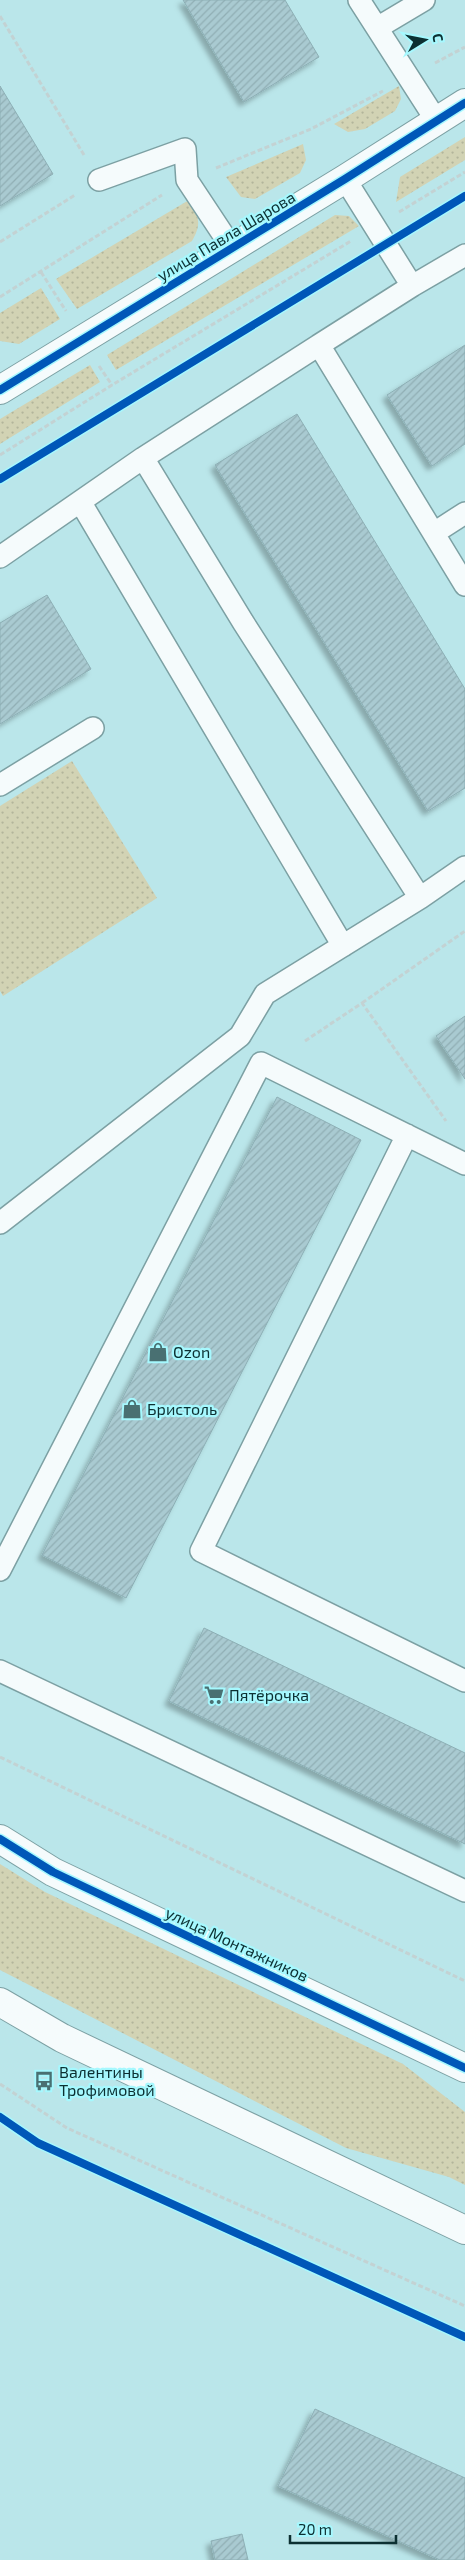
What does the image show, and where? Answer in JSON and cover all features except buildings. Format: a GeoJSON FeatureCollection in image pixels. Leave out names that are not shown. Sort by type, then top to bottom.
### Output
{"type":"FeatureCollection","features":[{"type":"Feature","properties":{"kind":"street","name":"улица Павла Шарова"},"geometry":{"type":"LineString","coordinates":[[0,390],[345,180],[465,103]]}},
{"type":"Feature","properties":{"kind":"street","name":"улица Монтажников"},"geometry":{"type":"LineString","coordinates":[[0,1839],[53,1872],[465,2068]]}},
{"type":"Feature","properties":{"kind":"street"},"geometry":{"type":"LineString","coordinates":[[0,2002],[62,2038],[465,2230]]}},
{"type":"Feature","properties":{"kind":"street"},"geometry":{"type":"LineString","coordinates":[[424,2210],[465,2219]]}},
{"type":"Feature","properties":{"kind":"lane"},"geometry":{"type":"LineString","coordinates":[[359,0],[436,120]]}},
{"type":"Feature","properties":{"kind":"lane"},"geometry":{"type":"LineString","coordinates":[[377,28],[424,0]]}},
{"type":"Feature","properties":{"kind":"lane"},"geometry":{"type":"LineString","coordinates":[[99,180],[185,149],[187,180],[232,248]]}},
{"type":"Feature","properties":{"kind":"lane"},"geometry":{"type":"LineString","coordinates":[[345,180],[376,226],[412,286]]}},
{"type":"Feature","properties":{"kind":"lane"},"geometry":{"type":"LineString","coordinates":[[0,557],[81,503],[143,458],[412,286],[465,255]]}},
{"type":"Feature","properties":{"kind":"lane"},"geometry":{"type":"LineString","coordinates":[[319,345],[465,585]]}},
{"type":"Feature","properties":{"kind":"lane"},"geometry":{"type":"LineString","coordinates":[[143,458],[244,622],[420,898]]}},
{"type":"Feature","properties":{"kind":"lane"},"geometry":{"type":"LineString","coordinates":[[81,503],[343,946]]}},
{"type":"Feature","properties":{"kind":"lane"},"geometry":{"type":"LineString","coordinates":[[434,533],[465,513]]}},
{"type":"Feature","properties":{"kind":"lane"},"geometry":{"type":"LineString","coordinates":[[0,785],[93,728]]}},
{"type":"Feature","properties":{"kind":"lane"},"geometry":{"type":"LineString","coordinates":[[0,1223],[240,1036],[265,994],[420,898],[465,867]]}},
{"type":"Feature","properties":{"kind":"lane"},"geometry":{"type":"LineString","coordinates":[[240,1036],[261,1064],[465,1164]]}},
{"type":"Feature","properties":{"kind":"lane"},"geometry":{"type":"LineString","coordinates":[[0,1570],[261,1064]]}},
{"type":"Feature","properties":{"kind":"lane"},"geometry":{"type":"LineString","coordinates":[[407,1135],[200,1551],[465,1681]]}},
{"type":"Feature","properties":{"kind":"lane"},"geometry":{"type":"LineString","coordinates":[[0,1671],[465,1891]]}},
{"type":"Feature","properties":{"kind":"path"},"geometry":{"type":"LineString","coordinates":[[0,16],[99,180],[0,242]]}},
{"type":"Feature","properties":{"kind":"path"},"geometry":{"type":"LineString","coordinates":[[0,298],[187,180],[311,129],[465,47]]}},
{"type":"Feature","properties":{"kind":"path"},"geometry":{"type":"LineString","coordinates":[[0,455],[112,385],[465,172]]}},
{"type":"Feature","properties":{"kind":"path"},"geometry":{"type":"LineString","coordinates":[[305,1041],[465,931]]}},
{"type":"Feature","properties":{"kind":"path"},"geometry":{"type":"LineString","coordinates":[[362,1003],[451,1128]]}},
{"type":"Feature","properties":{"kind":"path"},"geometry":{"type":"LineString","coordinates":[[0,1757],[465,1981]]}},
{"type":"Feature","properties":{"kind":"path"},"geometry":{"type":"LineString","coordinates":[[0,2084],[67,2128],[465,2306]]}},
{"type":"Feature","properties":{"kind":"green space"},"geometry":{"type":"Polygon","coordinates":[[[399,86],[401,99],[395,111],[365,129],[348,132],[334,124],[399,86]]]}},
{"type":"Feature","properties":{"kind":"green space"},"geometry":{"type":"Polygon","coordinates":[[[465,137],[465,160],[396,202],[400,177],[465,137]]]}},
{"type":"Feature","properties":{"kind":"green space"},"geometry":{"type":"Polygon","coordinates":[[[303,144],[306,160],[300,173],[255,199],[241,197],[226,177],[303,144]]]}},
{"type":"Feature","properties":{"kind":"green space"},"geometry":{"type":"Polygon","coordinates":[[[189,200],[198,220],[197,230],[192,241],[77,309],[56,279],[189,200]]]}},
{"type":"Feature","properties":{"kind":"green space"},"geometry":{"type":"Polygon","coordinates":[[[335,215],[349,216],[359,226],[116,370],[107,355],[335,215]]]}},
{"type":"Feature","properties":{"kind":"green space"},"geometry":{"type":"Polygon","coordinates":[[[41,288],[60,319],[19,344],[0,341],[0,313],[41,288]]]}},
{"type":"Feature","properties":{"kind":"green space"},"geometry":{"type":"Polygon","coordinates":[[[90,365],[100,382],[0,444],[0,419],[90,365]]]}},
{"type":"Feature","properties":{"kind":"green space"},"geometry":{"type":"Polygon","coordinates":[[[72,761],[157,898],[3,996],[0,991],[0,806],[72,761]]]}},
{"type":"Feature","properties":{"kind":"green space"},"geometry":{"type":"Polygon","coordinates":[[[0,1864],[45,1892],[403,2064],[465,2112],[465,2185],[449,2177],[346,2148],[0,1970],[0,1864]]]}},
{"type":"Feature","properties":{"kind":"cycle path"},"geometry":{"type":"LineString","coordinates":[[0,390],[345,179],[465,103]]}},
{"type":"Feature","properties":{"kind":"cycle path"},"geometry":{"type":"LineString","coordinates":[[0,479],[465,196]]}},
{"type":"Feature","properties":{"kind":"cycle path"},"geometry":{"type":"LineString","coordinates":[[0,1839],[53,1872],[465,2068]]}},
{"type":"Feature","properties":{"kind":"cycle path"},"geometry":{"type":"LineString","coordinates":[[0,2117],[38,2143],[465,2337]]}},
{"type":"Feature","properties":{"kind":"place","name":"Ozon"},"geometry":{"type":"Point","coordinates":[158,1352]}},
{"type":"Feature","properties":{"kind":"place","name":"Бристоль"},"geometry":{"type":"Point","coordinates":[132,1409]}},
{"type":"Feature","properties":{"kind":"place","name":"Пятёрочка"},"geometry":{"type":"Point","coordinates":[214,1695]}},
{"type":"Feature","properties":{"kind":"place","name":"Валентины Трофимовой"},"geometry":{"type":"Point","coordinates":[44,2081]}}]}
